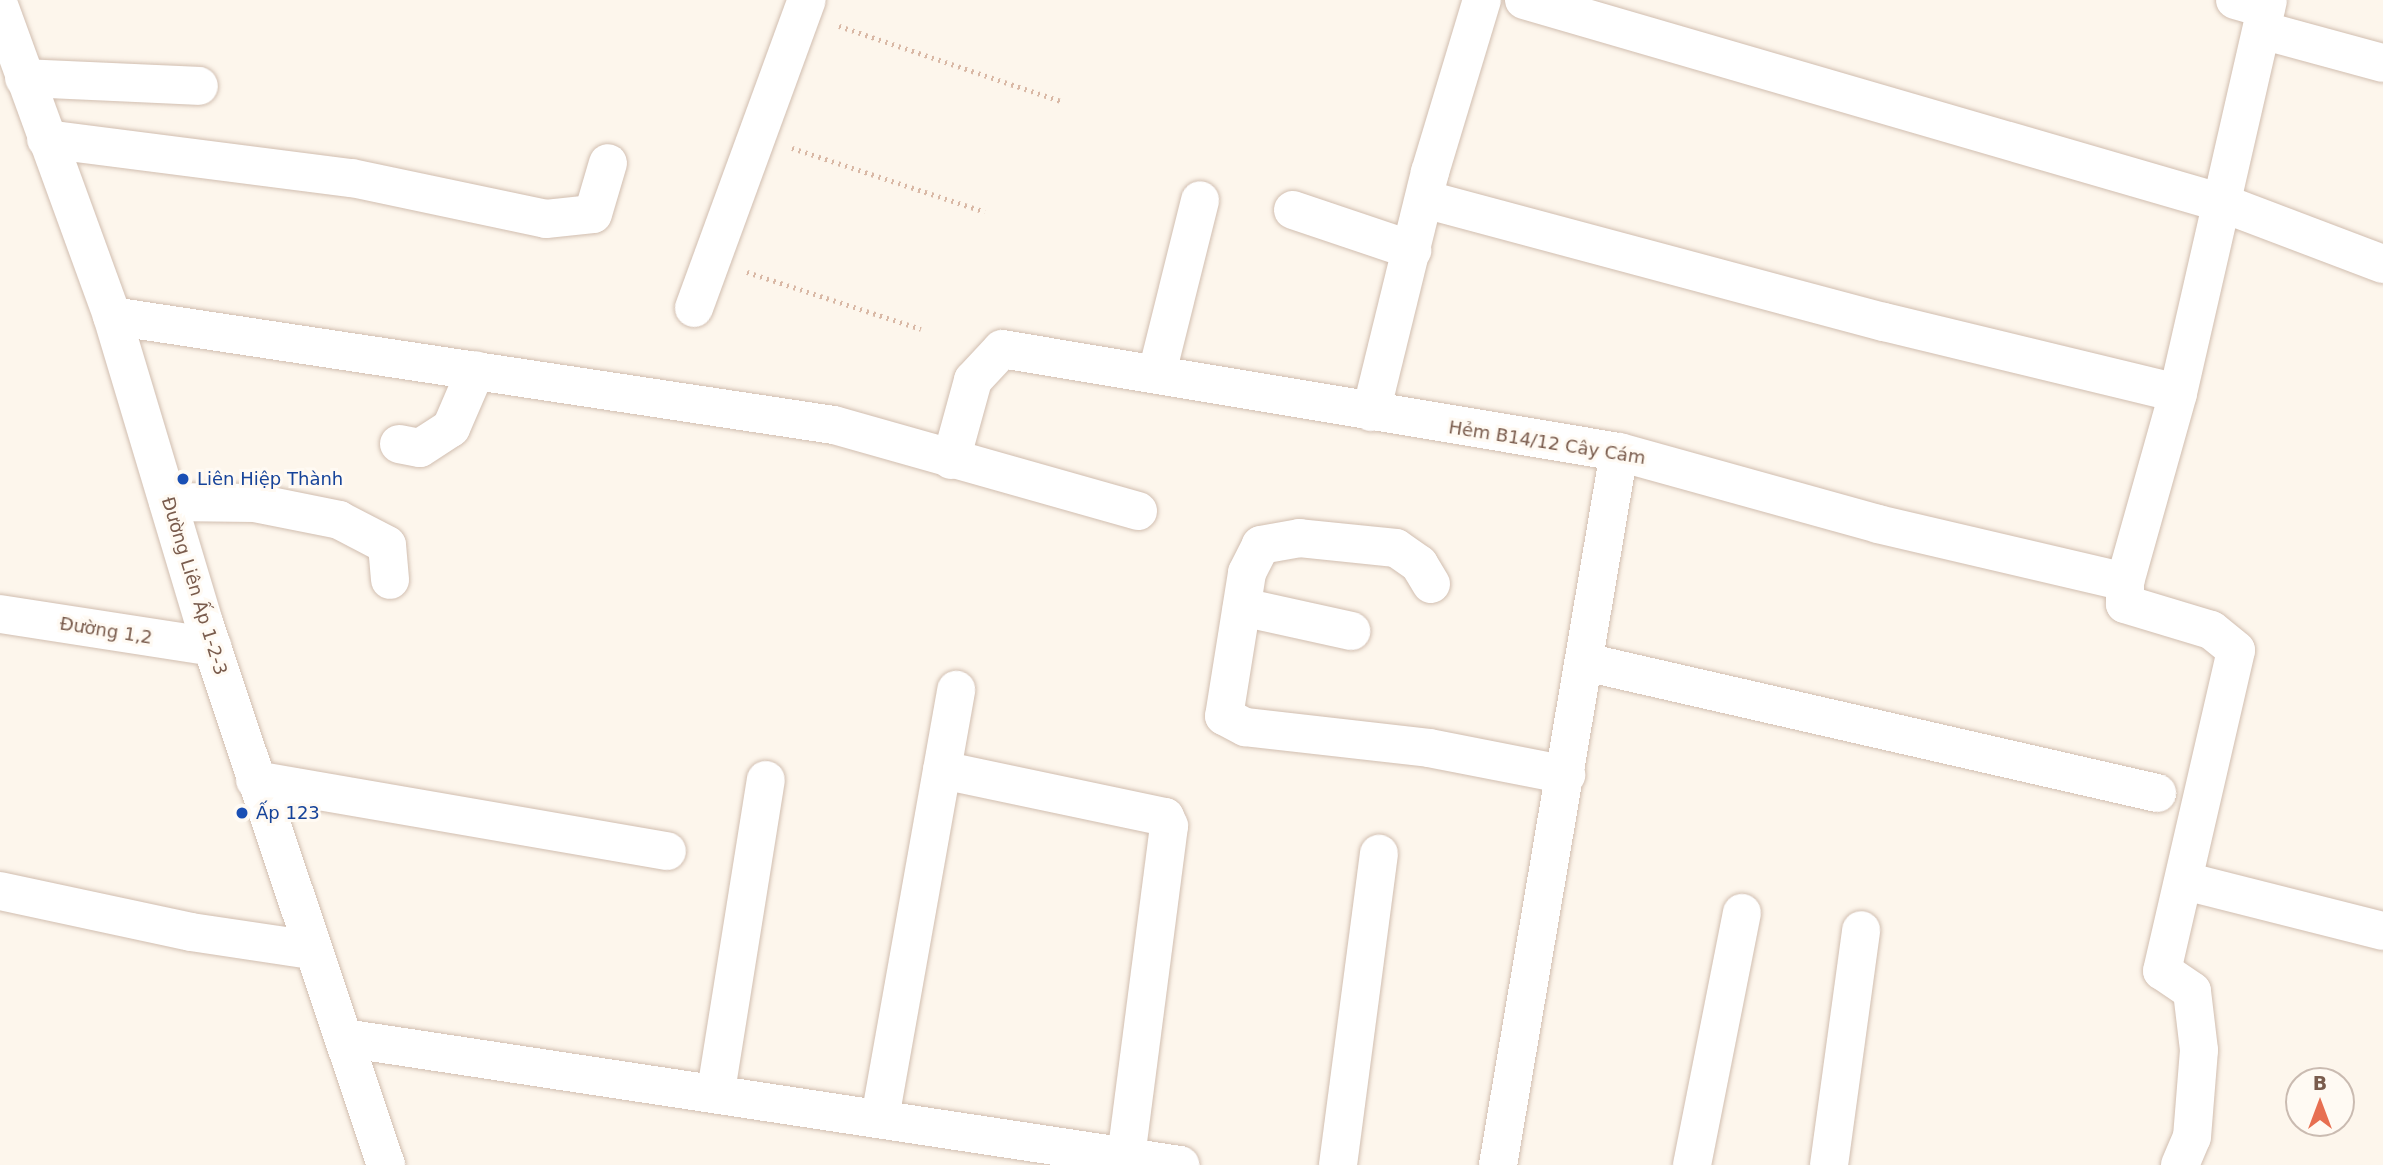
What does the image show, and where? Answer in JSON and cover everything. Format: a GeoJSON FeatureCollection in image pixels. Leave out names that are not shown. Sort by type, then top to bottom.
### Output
{"type":"FeatureCollection","features":[{"type":"Feature","properties":{"kind":"street"},"geometry":{"type":"LineString","coordinates":[[694,308],[806,5],[838,0]]}},
{"type":"Feature","properties":{"kind":"street"},"geometry":{"type":"LineString","coordinates":[[1371,412],[1424,199],[1482,0]]}},
{"type":"Feature","properties":{"kind":"street"},"geometry":{"type":"LineString","coordinates":[[1524,0],[2222,203],[2383,264]]}},
{"type":"Feature","properties":{"kind":"street","name":"Đường Liên Ấp 1-2-3"},"geometry":{"type":"LineString","coordinates":[[0,8],[112,316],[212,647],[311,950],[344,1038],[386,1165]]}},
{"type":"Feature","properties":{"kind":"street"},"geometry":{"type":"LineString","coordinates":[[2180,1165],[2192,1137],[2199,1050],[2192,991],[2162,971],[2185,881],[2236,650],[2211,630],[2125,604],[2125,582],[2178,393],[2222,203],[2258,10],[2383,63]]}},
{"type":"Feature","properties":{"kind":"street"},"geometry":{"type":"LineString","coordinates":[[24,78],[199,86]]}},
{"type":"Feature","properties":{"kind":"street"},"geometry":{"type":"LineString","coordinates":[[46,139],[352,178],[546,219],[593,214],[608,163]]}},
{"type":"Feature","properties":{"kind":"street"},"geometry":{"type":"LineString","coordinates":[[1424,199],[1884,322],[2178,393]]}},
{"type":"Feature","properties":{"kind":"street"},"geometry":{"type":"LineString","coordinates":[[1157,373],[1200,200]]}},
{"type":"Feature","properties":{"kind":"street"},"geometry":{"type":"LineString","coordinates":[[1293,210],[1412,250]]}},
{"type":"Feature","properties":{"kind":"street"},"geometry":{"type":"LineString","coordinates":[[112,316],[834,425],[1138,512]]}},
{"type":"Feature","properties":{"kind":"street","name":"Hẻm B14/12 Cây Cám"},"geometry":{"type":"LineString","coordinates":[[951,460],[973,380],[1002,349],[1619,452],[1878,524],[2125,582]]}},
{"type":"Feature","properties":{"kind":"street"},"geometry":{"type":"LineString","coordinates":[[399,444],[420,448],[451,428],[476,370]]}},
{"type":"Feature","properties":{"kind":"street"},"geometry":{"type":"LineString","coordinates":[[1498,1165],[1619,452]]}},
{"type":"Feature","properties":{"kind":"street"},"geometry":{"type":"LineString","coordinates":[[168,502],[255,502],[339,520],[387,545],[390,580]]}},
{"type":"Feature","properties":{"kind":"street"},"geometry":{"type":"LineString","coordinates":[[1431,584],[1419,564],[1396,548],[1300,538],[1261,545],[1247,573],[1224,716],[1245,727],[1429,748],[1566,775]]}},
{"type":"Feature","properties":{"kind":"street"},"geometry":{"type":"LineString","coordinates":[[1242,607],[1351,631]]}},
{"type":"Feature","properties":{"kind":"street","name":"Đường 1,2"},"geometry":{"type":"LineString","coordinates":[[0,614],[212,647]]}},
{"type":"Feature","properties":{"kind":"street"},"geometry":{"type":"LineString","coordinates":[[1585,662],[2157,793]]}},
{"type":"Feature","properties":{"kind":"street"},"geometry":{"type":"LineString","coordinates":[[880,1118],[956,690]]}},
{"type":"Feature","properties":{"kind":"street"},"geometry":{"type":"LineString","coordinates":[[942,770],[1165,817],[1169,826],[1125,1160]]}},
{"type":"Feature","properties":{"kind":"street"},"geometry":{"type":"LineString","coordinates":[[255,780],[667,851]]}},
{"type":"Feature","properties":{"kind":"street"},"geometry":{"type":"LineString","coordinates":[[716,1091],[766,780]]}},
{"type":"Feature","properties":{"kind":"street"},"geometry":{"type":"LineString","coordinates":[[1338,1165],[1379,854]]}},
{"type":"Feature","properties":{"kind":"street"},"geometry":{"type":"LineString","coordinates":[[2185,881],[2383,931]]}},
{"type":"Feature","properties":{"kind":"street"},"geometry":{"type":"LineString","coordinates":[[0,891],[191,932],[311,950]]}},
{"type":"Feature","properties":{"kind":"street"},"geometry":{"type":"LineString","coordinates":[[1692,1165],[1742,913]]}},
{"type":"Feature","properties":{"kind":"street"},"geometry":{"type":"LineString","coordinates":[[1829,1165],[1861,930]]}},
{"type":"Feature","properties":{"kind":"street"},"geometry":{"type":"LineString","coordinates":[[344,1038],[716,1091],[1125,1160],[1180,1165]]}},
{"type":"Feature","properties":{"kind":"path"},"geometry":{"type":"LineString","coordinates":[[806,5],[1063,102]]}},
{"type":"Feature","properties":{"kind":"path"},"geometry":{"type":"LineString","coordinates":[[758,136],[985,212]]}},
{"type":"Feature","properties":{"kind":"path"},"geometry":{"type":"LineString","coordinates":[[712,260],[921,329]]}},
{"type":"Feature","properties":{"kind":"place","name":"Liên Hiệp Thành"},"geometry":{"type":"Point","coordinates":[183,479]}},
{"type":"Feature","properties":{"kind":"place","name":"Ấp 123"},"geometry":{"type":"Point","coordinates":[242,813]}}]}
